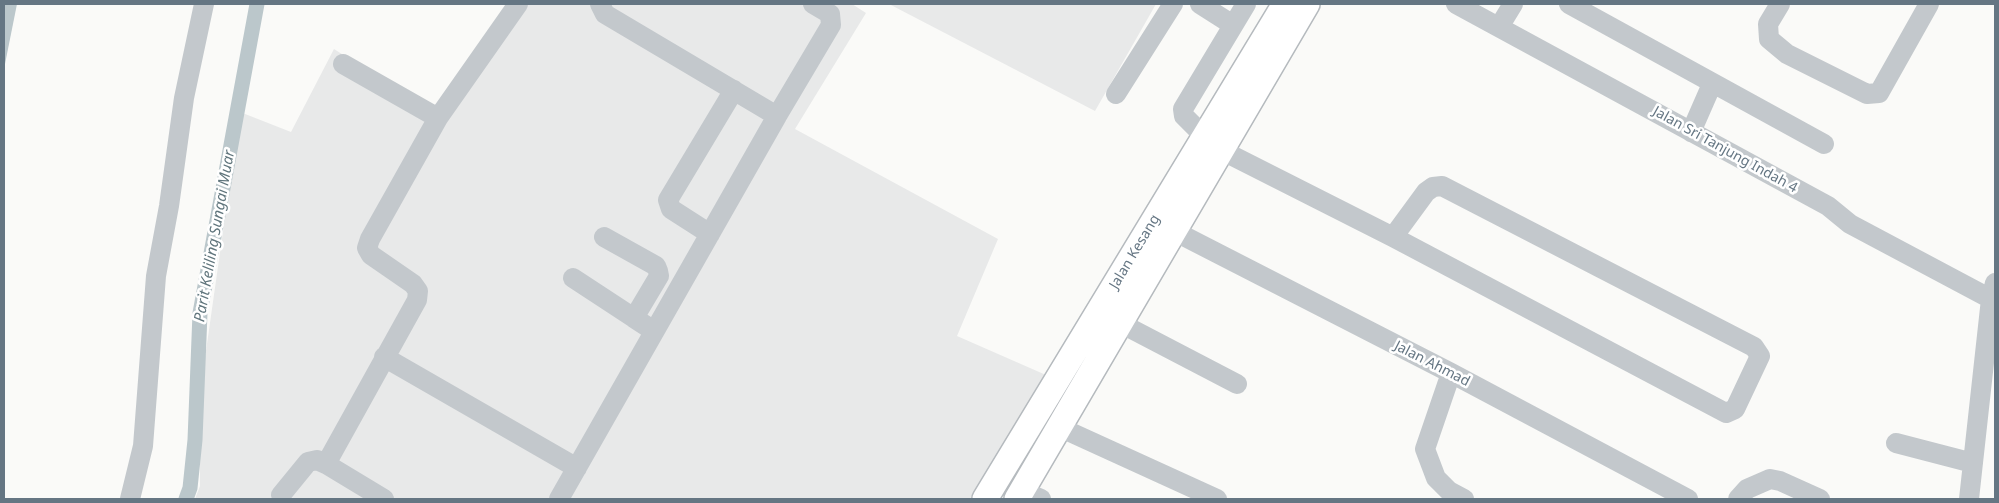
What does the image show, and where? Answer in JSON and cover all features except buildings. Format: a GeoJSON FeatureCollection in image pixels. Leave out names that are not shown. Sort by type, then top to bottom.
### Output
{"type":"FeatureCollection","features":[{"type":"Feature","properties":{"kind":"main road","name":"Jalan Kesang"},"geometry":{"type":"LineString","coordinates":[[985,499],[1285,4]]}},
{"type":"Feature","properties":{"kind":"main road","name":"Jalan Kesang"},"geometry":{"type":"LineString","coordinates":[[1027,496],[1059,427],[1174,231],[1204,136],[1307,4]]}},
{"type":"Feature","properties":{"kind":"street"},"geometry":{"type":"LineString","coordinates":[[130,499],[143,446],[156,276],[169,206],[184,98],[204,4]]}},
{"type":"Feature","properties":{"kind":"street"},"geometry":{"type":"LineString","coordinates":[[326,464],[417,300],[418,291],[413,284],[371,255],[368,248],[370,239],[438,118],[518,4]]}},
{"type":"Feature","properties":{"kind":"street"},"geometry":{"type":"LineString","coordinates":[[600,4],[605,14],[777,116]]}},
{"type":"Feature","properties":{"kind":"street"},"geometry":{"type":"LineString","coordinates":[[559,499],[777,116],[832,25],[830,14],[813,4]]}},
{"type":"Feature","properties":{"kind":"street"},"geometry":{"type":"LineString","coordinates":[[1116,94],[1173,4]]}},
{"type":"Feature","properties":{"kind":"street"},"geometry":{"type":"LineString","coordinates":[[1200,4],[1233,25]]}},
{"type":"Feature","properties":{"kind":"street"},"geometry":{"type":"LineString","coordinates":[[1246,4],[1183,109],[1184,116],[1204,136],[1393,237],[1726,413],[1735,409],[1760,356],[1754,347],[1442,186],[1432,188],[1426,192],[1393,237]]}},
{"type":"Feature","properties":{"kind":"street","name":"Jalan Sri Tanjung Indah 4"},"geometry":{"type":"LineString","coordinates":[[1456,4],[1828,206],[1850,224],[1993,291]]}},
{"type":"Feature","properties":{"kind":"street"},"geometry":{"type":"LineString","coordinates":[[1499,27],[1513,4]]}},
{"type":"Feature","properties":{"kind":"street"},"geometry":{"type":"LineString","coordinates":[[1568,4],[1824,144]]}},
{"type":"Feature","properties":{"kind":"street"},"geometry":{"type":"LineString","coordinates":[[1780,4],[1768,24],[1770,39],[1787,54],[1867,94],[1879,93],[1929,4]]}},
{"type":"Feature","properties":{"kind":"street"},"geometry":{"type":"LineString","coordinates":[[343,64],[438,118]]}},
{"type":"Feature","properties":{"kind":"street"},"geometry":{"type":"LineString","coordinates":[[1691,132],[1712,84]]}},
{"type":"Feature","properties":{"kind":"street"},"geometry":{"type":"LineString","coordinates":[[710,234],[671,209],[668,200],[734,90]]}},
{"type":"Feature","properties":{"kind":"street","name":"Jalan Ahmad"},"geometry":{"type":"LineString","coordinates":[[1174,231],[1451,373],[1688,499]]}},
{"type":"Feature","properties":{"kind":"street"},"geometry":{"type":"LineString","coordinates":[[604,237],[656,266],[658,271],[658,276],[634,318]]}},
{"type":"Feature","properties":{"kind":"street"},"geometry":{"type":"LineString","coordinates":[[573,278],[654,332]]}},
{"type":"Feature","properties":{"kind":"street"},"geometry":{"type":"LineString","coordinates":[[1969,499],[1993,291]]}},
{"type":"Feature","properties":{"kind":"street"},"geometry":{"type":"LineString","coordinates":[[1120,323],[1237,384]]}},
{"type":"Feature","properties":{"kind":"street"},"geometry":{"type":"LineString","coordinates":[[384,357],[577,468]]}},
{"type":"Feature","properties":{"kind":"street"},"geometry":{"type":"LineString","coordinates":[[1451,373],[1425,449],[1436,478],[1449,491],[1464,499]]}},
{"type":"Feature","properties":{"kind":"street"},"geometry":{"type":"LineString","coordinates":[[1059,427],[1217,499]]}},
{"type":"Feature","properties":{"kind":"street"},"geometry":{"type":"LineString","coordinates":[[1896,443],[1973,463]]}},
{"type":"Feature","properties":{"kind":"street"},"geometry":{"type":"LineString","coordinates":[[281,495],[308,462],[318,460],[384,499]]}},
{"type":"Feature","properties":{"kind":"street"},"geometry":{"type":"LineString","coordinates":[[1738,499],[1747,489],[1770,479],[1780,481],[1820,499]]}},
{"type":"Feature","properties":{"kind":"shaded area"},"geometry":{"type":"Polygon","coordinates":[[[4,4],[17,4],[4,69],[4,4]]]}},
{"type":"Feature","properties":{"kind":"shaded area"},"geometry":{"type":"Polygon","coordinates":[[[509,4],[852,4],[866,13],[795,129],[998,239],[957,336],[1046,375],[970,499],[195,499],[200,486],[200,393],[240,112],[291,132],[334,49],[438,115],[509,4]]]}},
{"type":"Feature","properties":{"kind":"shaded area"},"geometry":{"type":"Polygon","coordinates":[[[889,4],[1156,4],[1095,111],[889,4]]]}},
{"type":"Feature","properties":{"kind":"waterway","name":"Parit Keliling Sungai Muar"},"geometry":{"type":"LineString","coordinates":[[186,499],[190,488],[195,440],[200,313],[257,4]]}}]}
